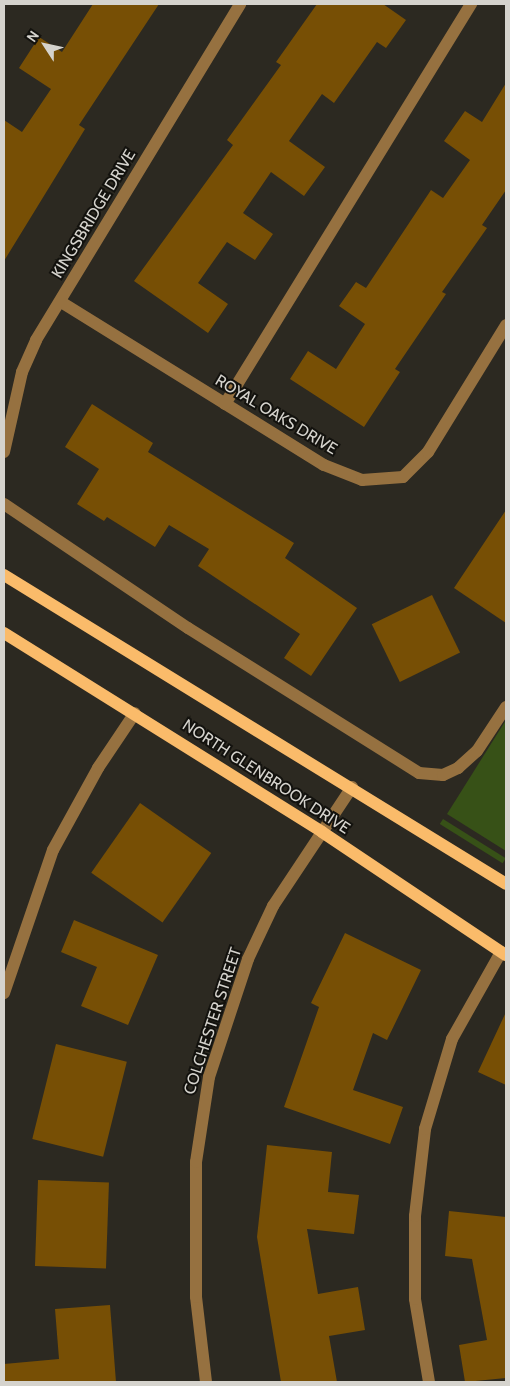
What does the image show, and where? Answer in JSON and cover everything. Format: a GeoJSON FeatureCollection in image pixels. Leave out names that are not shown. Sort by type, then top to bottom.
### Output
{"type":"FeatureCollection","features":[{"type":"Feature","properties":{"kind":"main road","name":"NORTH GLENBROOK DRIVE"},"geometry":{"type":"LineString","coordinates":[[4,575],[352,787],[506,884]]}},
{"type":"Feature","properties":{"kind":"main road","name":"NORTH GLENBROOK DRIVE"},"geometry":{"type":"LineString","coordinates":[[4,633],[135,712],[322,832],[504,954]]}},
{"type":"Feature","properties":{"kind":"street","name":"KINGSBRIDGE DRIVE"},"geometry":{"type":"LineString","coordinates":[[4,452],[22,372],[36,340],[61,302],[240,4]]}},
{"type":"Feature","properties":{"kind":"street"},"geometry":{"type":"LineString","coordinates":[[225,404],[471,4]]}},
{"type":"Feature","properties":{"kind":"street","name":"ROYAL OAKS DRIVE"},"geometry":{"type":"LineString","coordinates":[[61,302],[324,465],[362,480],[403,477],[428,452],[506,325]]}},
{"type":"Feature","properties":{"kind":"street"},"geometry":{"type":"LineString","coordinates":[[4,504],[188,628],[419,773],[444,774],[458,768],[476,751],[506,707]]}},
{"type":"Feature","properties":{"kind":"street"},"geometry":{"type":"LineString","coordinates":[[4,993],[53,850],[98,768],[135,712]]}},
{"type":"Feature","properties":{"kind":"street","name":"COLCHESTER STREET"},"geometry":{"type":"LineString","coordinates":[[206,1382],[196,1297],[196,1162],[203,1105],[218,1048],[248,959],[273,906],[352,787]]}},
{"type":"Feature","properties":{"kind":"street"},"geometry":{"type":"LineString","coordinates":[[429,1382],[415,1299],[415,1216],[425,1129],[452,1039],[504,954]]}},
{"type":"Feature","properties":{"kind":"green space"},"geometry":{"type":"Polygon","coordinates":[[[506,720],[506,851],[447,814],[506,720]]]}},
{"type":"Feature","properties":{"kind":"green space"},"geometry":{"type":"Polygon","coordinates":[[[443,819],[506,858],[503,863],[440,824],[443,819]]]}},
{"type":"Feature","properties":{"kind":"building"},"geometry":{"type":"Polygon","coordinates":[[[93,4],[159,4],[79,125],[85,129],[4,261],[4,120],[22,132],[51,89],[19,68],[39,37],[62,52],[93,4]]]}},
{"type":"Feature","properties":{"kind":"building"},"geometry":{"type":"Polygon","coordinates":[[[317,4],[383,4],[406,20],[386,48],[377,42],[334,103],[322,94],[289,141],[325,167],[304,196],[271,172],[243,213],[273,234],[255,260],[227,242],[198,283],[228,304],[208,333],[134,281],[233,145],[227,140],[281,65],[276,62],[317,4]]]}},
{"type":"Feature","properties":{"kind":"building"},"geometry":{"type":"Polygon","coordinates":[[[506,83],[506,190],[482,225],[487,228],[442,292],[446,294],[395,369],[400,372],[364,427],[290,379],[308,351],[336,369],[365,324],[339,306],[356,282],[366,288],[431,190],[443,198],[470,160],[444,141],[465,111],[482,122],[506,83]]]}},
{"type":"Feature","properties":{"kind":"building"},"geometry":{"type":"Polygon","coordinates":[[[92,404],[153,443],[148,452],[294,543],[285,558],[357,608],[311,676],[284,658],[300,634],[198,566],[209,549],[169,525],[155,547],[107,517],[104,521],[77,504],[99,469],[65,447],[92,404]]]}},
{"type":"Feature","properties":{"kind":"building"},"geometry":{"type":"Polygon","coordinates":[[[506,510],[506,623],[454,588],[506,510]]]}},
{"type":"Feature","properties":{"kind":"building"},"geometry":{"type":"Polygon","coordinates":[[[432,595],[460,653],[400,682],[372,624],[432,595]]]}},
{"type":"Feature","properties":{"kind":"building"},"geometry":{"type":"Polygon","coordinates":[[[140,803],[211,853],[163,923],[91,873],[140,803]]]}},
{"type":"Feature","properties":{"kind":"building"},"geometry":{"type":"Polygon","coordinates":[[[74,920],[158,955],[128,1025],[81,1006],[97,967],[61,952],[74,920]]]}},
{"type":"Feature","properties":{"kind":"building"},"geometry":{"type":"Polygon","coordinates":[[[345,933],[421,970],[387,1040],[373,1033],[353,1090],[403,1107],[390,1144],[284,1107],[319,1007],[311,1003],[345,933]]]}},
{"type":"Feature","properties":{"kind":"building"},"geometry":{"type":"Polygon","coordinates":[[[506,1012],[506,1085],[478,1072],[506,1012]]]}},
{"type":"Feature","properties":{"kind":"building"},"geometry":{"type":"Polygon","coordinates":[[[56,1044],[127,1062],[103,1157],[32,1139],[56,1044]]]}},
{"type":"Feature","properties":{"kind":"building"},"geometry":{"type":"Polygon","coordinates":[[[267,1145],[332,1152],[328,1192],[359,1195],[354,1234],[307,1229],[318,1294],[358,1287],[365,1330],[329,1336],[337,1382],[281,1382],[257,1237],[267,1145]]]}},
{"type":"Feature","properties":{"kind":"building"},"geometry":{"type":"Polygon","coordinates":[[[38,1180],[109,1182],[106,1268],[35,1266],[38,1180]]]}},
{"type":"Feature","properties":{"kind":"building"},"geometry":{"type":"Polygon","coordinates":[[[449,1211],[506,1217],[506,1378],[465,1382],[459,1345],[487,1340],[472,1259],[445,1256],[449,1211]]]}},
{"type":"Feature","properties":{"kind":"building"},"geometry":{"type":"Polygon","coordinates":[[[110,1305],[116,1382],[4,1382],[4,1364],[59,1359],[55,1309],[110,1305]]]}}]}
